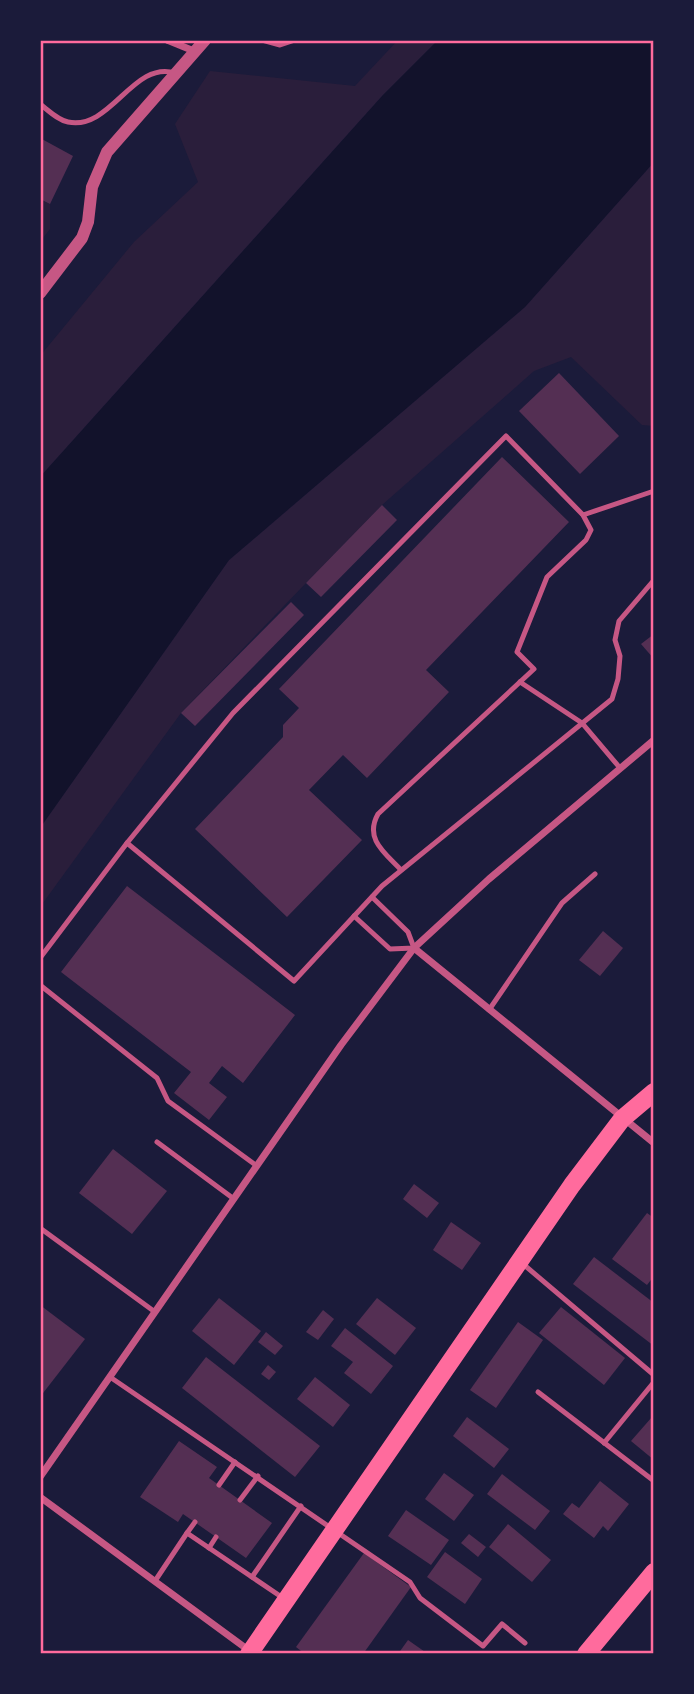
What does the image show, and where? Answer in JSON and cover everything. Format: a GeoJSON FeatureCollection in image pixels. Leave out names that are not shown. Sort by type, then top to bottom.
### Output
{"type":"FeatureCollection","features":[{"type":"Feature","properties":{"kind":"main road"},"geometry":{"type":"LineString","coordinates":[[251,1653],[519,1261],[622,1119],[654,1092]]}},
{"type":"Feature","properties":{"kind":"main road"},"geometry":{"type":"LineString","coordinates":[[586,1654],[654,1572]]}},
{"type":"Feature","properties":{"kind":"street"},"geometry":{"type":"LineString","coordinates":[[167,40],[194,51]]}},
{"type":"Feature","properties":{"kind":"street"},"geometry":{"type":"LineString","coordinates":[[40,293],[82,239],[88,222],[92,187],[107,152],[205,40]]}},
{"type":"Feature","properties":{"kind":"street"},"geometry":{"type":"LineString","coordinates":[[40,1477],[347,1036],[414,948],[489,879],[654,740]]}},
{"type":"Feature","properties":{"kind":"street"},"geometry":{"type":"LineString","coordinates":[[414,948],[654,1143]]}},
{"type":"Feature","properties":{"kind":"street"},"geometry":{"type":"LineString","coordinates":[[40,1497],[251,1653]]}},
{"type":"Feature","properties":{"kind":"lane"},"geometry":{"type":"LineString","coordinates":[[262,40],[280,45],[295,40]]}},
{"type":"Feature","properties":{"kind":"lane"},"geometry":{"type":"LineString","coordinates":[[40,104],[60,119],[71,123],[83,121],[97,115],[151,74],[162,69],[175,73]]}},
{"type":"Feature","properties":{"kind":"lane"},"geometry":{"type":"LineString","coordinates":[[40,958],[127,843],[233,713],[506,436],[583,515],[591,530],[586,540],[547,577],[517,652],[534,669],[378,814],[372,825],[373,838],[401,870]]}},
{"type":"Feature","properties":{"kind":"lane"},"geometry":{"type":"LineString","coordinates":[[583,515],[654,491]]}},
{"type":"Feature","properties":{"kind":"lane"},"geometry":{"type":"LineString","coordinates":[[127,843],[294,981],[372,897],[401,870],[612,699],[620,656],[615,640],[619,621],[654,580]]}},
{"type":"Feature","properties":{"kind":"lane"},"geometry":{"type":"LineString","coordinates":[[520,682],[582,723],[620,768]]}},
{"type":"Feature","properties":{"kind":"lane"},"geometry":{"type":"LineString","coordinates":[[489,1010],[562,902],[595,874]]}},
{"type":"Feature","properties":{"kind":"lane"},"geometry":{"type":"LineString","coordinates":[[354,916],[390,949],[414,948],[408,932],[372,897]]}},
{"type":"Feature","properties":{"kind":"lane"},"geometry":{"type":"LineString","coordinates":[[40,985],[157,1078],[168,1101],[257,1166]]}},
{"type":"Feature","properties":{"kind":"lane"},"geometry":{"type":"LineString","coordinates":[[156,1142],[234,1199]]}},
{"type":"Feature","properties":{"kind":"lane"},"geometry":{"type":"LineString","coordinates":[[40,1228],[155,1312]]}},
{"type":"Feature","properties":{"kind":"lane"},"geometry":{"type":"LineString","coordinates":[[519,1261],[654,1375]]}},
{"type":"Feature","properties":{"kind":"lane"},"geometry":{"type":"LineString","coordinates":[[110,1377],[410,1582],[420,1598],[484,1646],[502,1624],[525,1643]]}},
{"type":"Feature","properties":{"kind":"lane"},"geometry":{"type":"LineString","coordinates":[[604,1443],[654,1382]]}},
{"type":"Feature","properties":{"kind":"lane"},"geometry":{"type":"LineString","coordinates":[[538,1392],[654,1481]]}},
{"type":"Feature","properties":{"kind":"lane"},"geometry":{"type":"LineString","coordinates":[[219,1485],[235,1462]]}},
{"type":"Feature","properties":{"kind":"lane"},"geometry":{"type":"LineString","coordinates":[[240,1500],[258,1476]]}},
{"type":"Feature","properties":{"kind":"lane"},"geometry":{"type":"LineString","coordinates":[[253,1577],[301,1506]]}},
{"type":"Feature","properties":{"kind":"lane"},"geometry":{"type":"LineString","coordinates":[[155,1581],[195,1522]]}},
{"type":"Feature","properties":{"kind":"lane"},"geometry":{"type":"LineString","coordinates":[[187,1533],[286,1600]]}},
{"type":"Feature","properties":{"kind":"lane"},"geometry":{"type":"LineString","coordinates":[[209,1548],[216,1537]]}},
{"type":"Feature","properties":{"kind":"shaded area"},"geometry":{"type":"Polygon","coordinates":[[[398,40],[438,40],[383,95],[40,477],[40,356],[134,242],[198,182],[175,124],[210,71],[355,86],[398,40]]]}},
{"type":"Feature","properties":{"kind":"shaded area"},"geometry":{"type":"Polygon","coordinates":[[[438,40],[654,40],[654,162],[525,307],[229,560],[40,828],[40,477],[383,95],[438,40]]]}},
{"type":"Feature","properties":{"kind":"shaded area"},"geometry":{"type":"Polygon","coordinates":[[[654,162],[654,426],[642,425],[571,357],[534,371],[382,505],[181,713],[40,907],[40,828],[229,560],[525,307],[654,162]]]}},
{"type":"Feature","properties":{"kind":"shaded area"},"geometry":{"type":"Polygon","coordinates":[[[40,199],[50,204],[50,229],[40,242],[40,199]]]}},
{"type":"Feature","properties":{"kind":"building"},"geometry":{"type":"Polygon","coordinates":[[[40,138],[73,156],[50,204],[40,199],[40,138]]]}},
{"type":"Feature","properties":{"kind":"building"},"geometry":{"type":"Polygon","coordinates":[[[559,373],[619,436],[580,474],[519,411],[559,373]]]}},
{"type":"Feature","properties":{"kind":"building"},"geometry":{"type":"Polygon","coordinates":[[[502,457],[569,522],[426,670],[449,692],[367,778],[343,755],[309,790],[362,840],[287,917],[195,829],[283,737],[283,725],[299,708],[279,689],[502,457]]]}},
{"type":"Feature","properties":{"kind":"building"},"geometry":{"type":"Polygon","coordinates":[[[382,505],[397,520],[321,597],[306,583],[382,505]]]}},
{"type":"Feature","properties":{"kind":"building"},"geometry":{"type":"Polygon","coordinates":[[[291,602],[304,615],[195,726],[181,713],[291,602]]]}},
{"type":"Feature","properties":{"kind":"building"},"geometry":{"type":"Polygon","coordinates":[[[654,634],[654,659],[641,644],[654,634]]]}},
{"type":"Feature","properties":{"kind":"building"},"geometry":{"type":"Polygon","coordinates":[[[127,886],[295,1015],[243,1083],[222,1066],[209,1083],[227,1097],[209,1120],[174,1093],[191,1072],[61,972],[127,886]]]}},
{"type":"Feature","properties":{"kind":"building"},"geometry":{"type":"Polygon","coordinates":[[[603,931],[623,948],[600,976],[579,960],[603,931]]]}},
{"type":"Feature","properties":{"kind":"building"},"geometry":{"type":"Polygon","coordinates":[[[113,1149],[167,1191],[132,1234],[79,1193],[113,1149]]]}},
{"type":"Feature","properties":{"kind":"building"},"geometry":{"type":"Polygon","coordinates":[[[414,1184],[439,1203],[427,1218],[403,1199],[414,1184]]]}},
{"type":"Feature","properties":{"kind":"building"},"geometry":{"type":"Polygon","coordinates":[[[647,1213],[654,1218],[654,1276],[647,1285],[612,1259],[647,1213]]]}},
{"type":"Feature","properties":{"kind":"building"},"geometry":{"type":"Polygon","coordinates":[[[451,1222],[481,1243],[462,1270],[433,1250],[451,1222]]]}},
{"type":"Feature","properties":{"kind":"building"},"geometry":{"type":"Polygon","coordinates":[[[594,1257],[654,1303],[654,1346],[573,1284],[594,1257]]]}},
{"type":"Feature","properties":{"kind":"building"},"geometry":{"type":"Polygon","coordinates":[[[219,1298],[261,1331],[234,1365],[192,1331],[219,1298]]]}},
{"type":"Feature","properties":{"kind":"building"},"geometry":{"type":"Polygon","coordinates":[[[377,1298],[416,1328],[395,1355],[356,1324],[377,1298]]]}},
{"type":"Feature","properties":{"kind":"building"},"geometry":{"type":"Polygon","coordinates":[[[40,1305],[85,1339],[40,1397],[40,1305]]]}},
{"type":"Feature","properties":{"kind":"building"},"geometry":{"type":"Polygon","coordinates":[[[561,1307],[625,1358],[604,1385],[539,1333],[561,1307]]]}},
{"type":"Feature","properties":{"kind":"building"},"geometry":{"type":"Polygon","coordinates":[[[323,1310],[334,1319],[318,1340],[306,1332],[323,1310]]]}},
{"type":"Feature","properties":{"kind":"building"},"geometry":{"type":"Polygon","coordinates":[[[518,1322],[543,1340],[496,1408],[470,1390],[518,1322]]]}},
{"type":"Feature","properties":{"kind":"building"},"geometry":{"type":"Polygon","coordinates":[[[345,1328],[393,1366],[371,1394],[344,1373],[353,1362],[331,1346],[345,1328]]]}},
{"type":"Feature","properties":{"kind":"building"},"geometry":{"type":"Polygon","coordinates":[[[266,1332],[283,1346],[275,1355],[258,1342],[266,1332]]]}},
{"type":"Feature","properties":{"kind":"building"},"geometry":{"type":"Polygon","coordinates":[[[206,1357],[320,1446],[295,1477],[182,1388],[206,1357]]]}},
{"type":"Feature","properties":{"kind":"building"},"geometry":{"type":"Polygon","coordinates":[[[268,1365],[276,1372],[269,1380],[261,1374],[268,1365]]]}},
{"type":"Feature","properties":{"kind":"building"},"geometry":{"type":"Polygon","coordinates":[[[315,1377],[350,1405],[333,1427],[297,1399],[315,1377]]]}},
{"type":"Feature","properties":{"kind":"building"},"geometry":{"type":"Polygon","coordinates":[[[467,1417],[509,1449],[494,1468],[453,1436],[467,1417]]]}},
{"type":"Feature","properties":{"kind":"building"},"geometry":{"type":"Polygon","coordinates":[[[652,1417],[654,1418],[654,1460],[631,1441],[652,1417]]]}},
{"type":"Feature","properties":{"kind":"building"},"geometry":{"type":"Polygon","coordinates":[[[179,1441],[217,1467],[209,1478],[272,1523],[246,1558],[183,1514],[178,1522],[140,1497],[179,1441]]]}},
{"type":"Feature","properties":{"kind":"building"},"geometry":{"type":"Polygon","coordinates":[[[444,1473],[474,1495],[454,1521],[425,1499],[444,1473]]]}},
{"type":"Feature","properties":{"kind":"building"},"geometry":{"type":"Polygon","coordinates":[[[502,1474],[550,1511],[535,1530],[487,1494],[502,1474]]]}},
{"type":"Feature","properties":{"kind":"building"},"geometry":{"type":"Polygon","coordinates":[[[600,1481],[629,1504],[608,1531],[603,1526],[594,1538],[563,1514],[572,1503],[579,1508],[600,1481]]]}},
{"type":"Feature","properties":{"kind":"building"},"geometry":{"type":"Polygon","coordinates":[[[406,1510],[449,1540],[431,1565],[388,1536],[406,1510]]]}},
{"type":"Feature","properties":{"kind":"building"},"geometry":{"type":"Polygon","coordinates":[[[508,1524],[551,1560],[532,1582],[489,1547],[508,1524]]]}},
{"type":"Feature","properties":{"kind":"building"},"geometry":{"type":"Polygon","coordinates":[[[469,1534],[486,1547],[478,1557],[461,1543],[469,1534]]]}},
{"type":"Feature","properties":{"kind":"building"},"geometry":{"type":"Polygon","coordinates":[[[445,1552],[482,1579],[465,1604],[427,1577],[445,1552]]]}},
{"type":"Feature","properties":{"kind":"building"},"geometry":{"type":"Polygon","coordinates":[[[364,1553],[411,1587],[363,1654],[305,1654],[296,1647],[364,1553]]]}},
{"type":"Feature","properties":{"kind":"building"},"geometry":{"type":"Polygon","coordinates":[[[408,1640],[428,1654],[398,1654],[408,1640]]]}}]}
